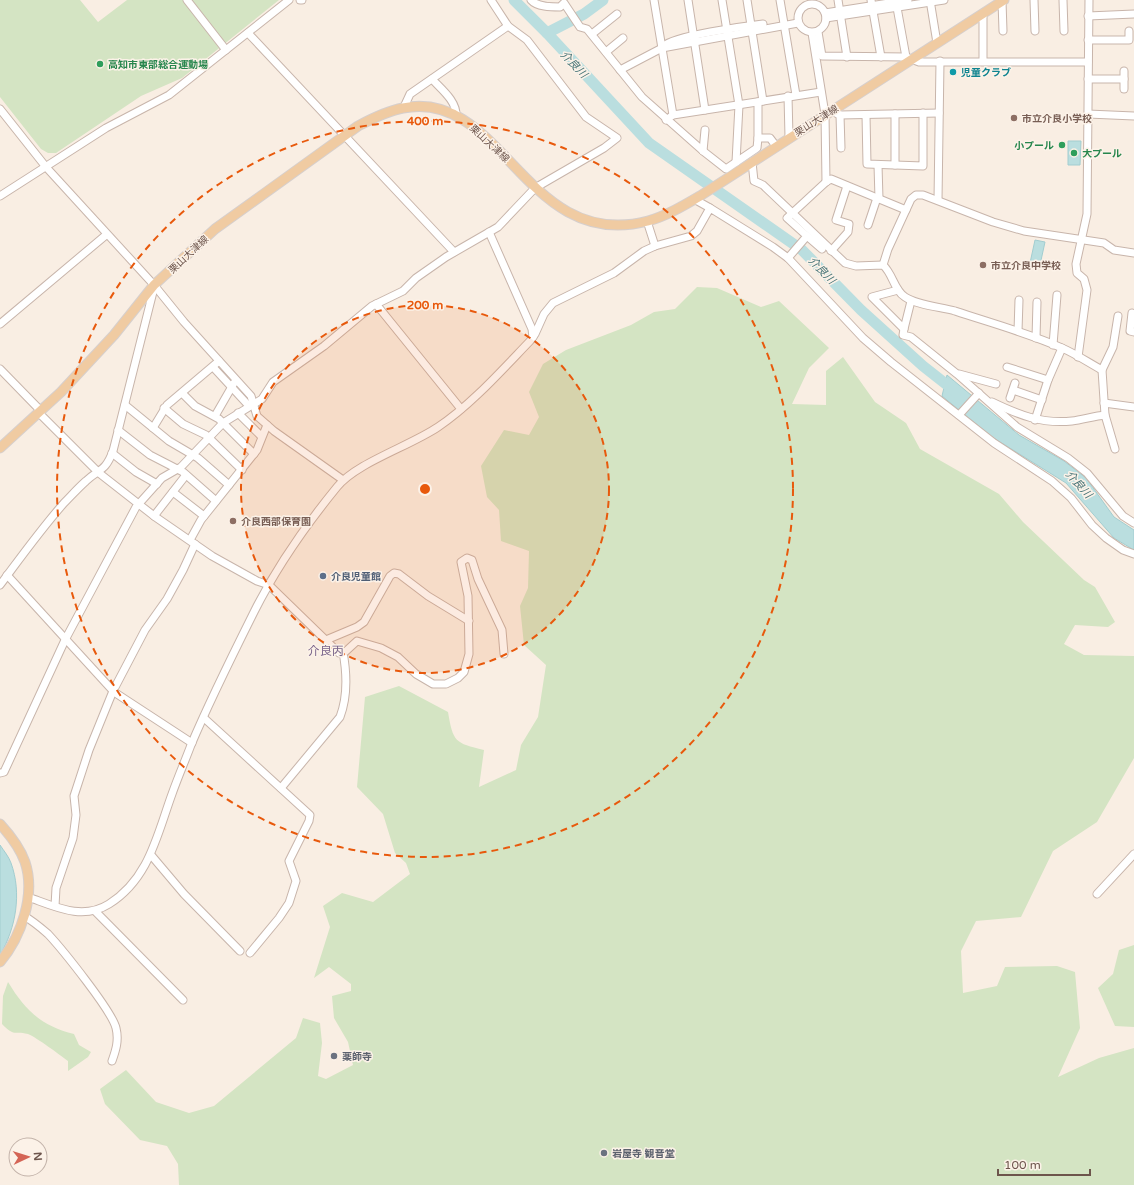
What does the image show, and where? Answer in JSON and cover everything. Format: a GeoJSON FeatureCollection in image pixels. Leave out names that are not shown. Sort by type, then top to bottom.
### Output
{"type":"FeatureCollection","features":[{"type":"Feature","properties":{"kind":"main road","name":"栗山大津線"},"geometry":{"type":"LineString","coordinates":[[0,448],[61,392],[114,335],[154,286],[215,229],[345,136],[381,114],[404,108],[424,107],[446,111],[479,131],[535,188],[554,205],[578,218],[598,223],[626,225],[647,221],[674,211],[697,198],[828,113],[909,58],[937,43],[1003,0]]}},
{"type":"Feature","properties":{"kind":"main road"},"geometry":{"type":"LineString","coordinates":[[0,824],[16,846],[25,862],[28,877],[28,897],[24,916],[15,941],[0,962]]}},
{"type":"Feature","properties":{"kind":"street"},"geometry":{"type":"LineString","coordinates":[[187,0],[226,50]]}},
{"type":"Feature","properties":{"kind":"street"},"geometry":{"type":"LineString","coordinates":[[0,196],[106,128],[169,95],[289,0]]}},
{"type":"Feature","properties":{"kind":"street"},"geometry":{"type":"LineString","coordinates":[[0,773],[4,772],[66,639],[136,507],[162,478],[177,469],[194,455],[223,423],[262,399],[273,382],[324,346],[376,304],[403,292],[416,278],[454,252],[504,222],[535,188],[604,148],[617,138],[586,117],[528,40],[508,26],[491,0]]}},
{"type":"Feature","properties":{"kind":"street"},"geometry":{"type":"LineString","coordinates":[[531,0],[538,5],[560,7],[566,4],[578,25],[587,29],[592,34],[642,97],[666,120],[726,169],[757,148],[761,101],[747,0]]}},
{"type":"Feature","properties":{"kind":"street"},"geometry":{"type":"LineString","coordinates":[[654,0],[673,115]]}},
{"type":"Feature","properties":{"kind":"street"},"geometry":{"type":"LineString","coordinates":[[688,0],[705,110]]}},
{"type":"Feature","properties":{"kind":"street"},"geometry":{"type":"LineString","coordinates":[[722,0],[739,105],[736,162]]}},
{"type":"Feature","properties":{"kind":"street"},"geometry":{"type":"LineString","coordinates":[[780,0],[796,95]]}},
{"type":"Feature","properties":{"kind":"street"},"geometry":{"type":"LineString","coordinates":[[838,0],[847,57]]}},
{"type":"Feature","properties":{"kind":"street"},"geometry":{"type":"LineString","coordinates":[[897,3],[908,0]]}},
{"type":"Feature","properties":{"kind":"street"},"geometry":{"type":"LineString","coordinates":[[826,15],[872,6],[944,0]]}},
{"type":"Feature","properties":{"kind":"street"},"geometry":{"type":"LineString","coordinates":[[1003,0],[1003,31]]}},
{"type":"Feature","properties":{"kind":"street"},"geometry":{"type":"LineString","coordinates":[[1034,0],[1035,31]]}},
{"type":"Feature","properties":{"kind":"street"},"geometry":{"type":"LineString","coordinates":[[1064,0],[1064,31]]}},
{"type":"Feature","properties":{"kind":"street"},"geometry":{"type":"LineString","coordinates":[[1078,357],[1087,290],[1084,279],[1077,273],[1076,264],[1087,214],[1089,0]]}},
{"type":"Feature","properties":{"kind":"street"},"geometry":{"type":"LineString","coordinates":[[930,1],[937,43]]}},
{"type":"Feature","properties":{"kind":"street"},"geometry":{"type":"LineString","coordinates":[[813,2],[821,7],[826,15],[824,26],[815,32],[803,30],[798,21],[799,11],[805,3],[813,2]]}},
{"type":"Feature","properties":{"kind":"street"},"geometry":{"type":"LineString","coordinates":[[897,3],[909,58]]}},
{"type":"Feature","properties":{"kind":"street"},"geometry":{"type":"LineString","coordinates":[[872,6],[881,57]]}},
{"type":"Feature","properties":{"kind":"street"},"geometry":{"type":"LineString","coordinates":[[983,13],[983,62]]}},
{"type":"Feature","properties":{"kind":"street"},"geometry":{"type":"LineString","coordinates":[[592,34],[617,14]]}},
{"type":"Feature","properties":{"kind":"street"},"geometry":{"type":"LineString","coordinates":[[1088,16],[1134,14]]}},
{"type":"Feature","properties":{"kind":"street"},"geometry":{"type":"LineString","coordinates":[[620,70],[662,48],[667,42],[694,39],[798,21]]}},
{"type":"Feature","properties":{"kind":"street"},"geometry":{"type":"LineString","coordinates":[[404,108],[410,94],[508,26]]}},
{"type":"Feature","properties":{"kind":"street"},"geometry":{"type":"LineString","coordinates":[[1088,40],[1129,40],[1129,31]]}},
{"type":"Feature","properties":{"kind":"street"},"geometry":{"type":"LineString","coordinates":[[815,32],[822,56],[909,58],[919,62],[1088,62]]}},
{"type":"Feature","properties":{"kind":"street"},"geometry":{"type":"LineString","coordinates":[[815,32],[821,92],[828,113],[826,182]]}},
{"type":"Feature","properties":{"kind":"street"},"geometry":{"type":"LineString","coordinates":[[248,33],[454,252]]}},
{"type":"Feature","properties":{"kind":"street"},"geometry":{"type":"LineString","coordinates":[[606,52],[622,38]]}},
{"type":"Feature","properties":{"kind":"street"},"geometry":{"type":"LineString","coordinates":[[938,200],[940,61]]}},
{"type":"Feature","properties":{"kind":"street"},"geometry":{"type":"LineString","coordinates":[[1124,72],[1124,88]]}},
{"type":"Feature","properties":{"kind":"street"},"geometry":{"type":"LineString","coordinates":[[432,79],[454,104],[456,116]]}},
{"type":"Feature","properties":{"kind":"street"},"geometry":{"type":"LineString","coordinates":[[1088,79],[1124,79]]}},
{"type":"Feature","properties":{"kind":"street"},"geometry":{"type":"LineString","coordinates":[[666,120],[673,115],[821,92]]}},
{"type":"Feature","properties":{"kind":"street"},"geometry":{"type":"LineString","coordinates":[[788,96],[789,137]]}},
{"type":"Feature","properties":{"kind":"street"},"geometry":{"type":"LineString","coordinates":[[0,109],[46,167],[154,286],[219,361],[234,383]]}},
{"type":"Feature","properties":{"kind":"street"},"geometry":{"type":"LineString","coordinates":[[828,113],[840,115],[939,113]]}},
{"type":"Feature","properties":{"kind":"street"},"geometry":{"type":"LineString","coordinates":[[866,115],[867,164],[923,166],[923,113]]}},
{"type":"Feature","properties":{"kind":"street"},"geometry":{"type":"LineString","coordinates":[[895,114],[895,165]]}},
{"type":"Feature","properties":{"kind":"street"},"geometry":{"type":"LineString","coordinates":[[1088,114],[1134,116]]}},
{"type":"Feature","properties":{"kind":"street"},"geometry":{"type":"LineString","coordinates":[[840,115],[841,148]]}},
{"type":"Feature","properties":{"kind":"street"},"geometry":{"type":"LineString","coordinates":[[703,151],[704,130]]}},
{"type":"Feature","properties":{"kind":"street"},"geometry":{"type":"LineString","coordinates":[[758,138],[770,138],[776,146]]}},
{"type":"Feature","properties":{"kind":"street"},"geometry":{"type":"LineString","coordinates":[[752,162],[754,181],[763,185],[838,258],[850,265],[883,265]]}},
{"type":"Feature","properties":{"kind":"street"},"geometry":{"type":"LineString","coordinates":[[868,226],[878,198],[878,165]]}},
{"type":"Feature","properties":{"kind":"street"},"geometry":{"type":"LineString","coordinates":[[838,258],[835,259],[806,238],[787,218],[826,182],[831,179],[906,210]]}},
{"type":"Feature","properties":{"kind":"street"},"geometry":{"type":"LineString","coordinates":[[831,251],[848,232],[849,224],[836,220],[847,186]]}},
{"type":"Feature","properties":{"kind":"street"},"geometry":{"type":"LineString","coordinates":[[883,265],[888,249],[911,199],[916,195],[923,195],[938,200],[1001,224],[1024,231],[1104,243],[1114,250],[1134,253]]}},
{"type":"Feature","properties":{"kind":"street"},"geometry":{"type":"LineString","coordinates":[[697,198],[759,240],[790,256],[863,338],[891,362],[961,414],[994,443],[1052,481],[1071,498],[1092,525],[1106,538],[1123,550],[1134,554]]}},
{"type":"Feature","properties":{"kind":"street"},"geometry":{"type":"LineString","coordinates":[[28,897],[71,912],[83,913],[95,911],[106,906],[136,880],[151,855],[172,793],[192,743],[254,611],[299,539],[343,480],[359,469],[418,440],[462,409],[533,337],[544,314],[553,303],[614,274],[644,251],[655,246],[691,236],[697,231],[710,208]]}},
{"type":"Feature","properties":{"kind":"street"},"geometry":{"type":"LineString","coordinates":[[647,221],[655,246]]}},
{"type":"Feature","properties":{"kind":"street"},"geometry":{"type":"LineString","coordinates":[[489,232],[532,329],[533,337]]}},
{"type":"Feature","properties":{"kind":"street"},"geometry":{"type":"LineString","coordinates":[[0,324],[106,234]]}},
{"type":"Feature","properties":{"kind":"street"},"geometry":{"type":"LineString","coordinates":[[790,256],[806,238]]}},
{"type":"Feature","properties":{"kind":"street"},"geometry":{"type":"LineString","coordinates":[[883,265],[892,276],[898,290],[903,296],[911,300],[939,306],[1036,338],[1062,348],[1102,370]]}},
{"type":"Feature","properties":{"kind":"street"},"geometry":{"type":"LineString","coordinates":[[0,585],[38,534],[65,502],[86,481],[104,468],[112,454],[154,286]]}},
{"type":"Feature","properties":{"kind":"street"},"geometry":{"type":"LineString","coordinates":[[898,290],[872,297],[904,328]]}},
{"type":"Feature","properties":{"kind":"street"},"geometry":{"type":"LineString","coordinates":[[1053,345],[1057,295]]}},
{"type":"Feature","properties":{"kind":"street"},"geometry":{"type":"LineString","coordinates":[[911,300],[902,335],[911,337],[957,374],[1016,427],[1068,458],[1087,473],[1123,516],[1134,523]]}},
{"type":"Feature","properties":{"kind":"street"},"geometry":{"type":"LineString","coordinates":[[1018,332],[1019,300]]}},
{"type":"Feature","properties":{"kind":"street"},"geometry":{"type":"LineString","coordinates":[[1036,338],[1037,302]]}},
{"type":"Feature","properties":{"kind":"street"},"geometry":{"type":"LineString","coordinates":[[376,304],[462,409]]}},
{"type":"Feature","properties":{"kind":"street"},"geometry":{"type":"LineString","coordinates":[[1132,313],[1130,331],[1134,332]]}},
{"type":"Feature","properties":{"kind":"street"},"geometry":{"type":"LineString","coordinates":[[1115,449],[1105,415],[1102,370],[1113,347],[1118,316]]}},
{"type":"Feature","properties":{"kind":"street"},"geometry":{"type":"LineString","coordinates":[[1035,420],[1048,380],[1062,348]]}},
{"type":"Feature","properties":{"kind":"street"},"geometry":{"type":"LineString","coordinates":[[153,428],[164,408],[219,361]]}},
{"type":"Feature","properties":{"kind":"street"},"geometry":{"type":"LineString","coordinates":[[1008,366],[1048,380]]}},
{"type":"Feature","properties":{"kind":"street"},"geometry":{"type":"LineString","coordinates":[[213,367],[251,396],[251,405],[257,416],[267,425],[343,480]]}},
{"type":"Feature","properties":{"kind":"street"},"geometry":{"type":"LineString","coordinates":[[0,369],[98,473],[154,516],[192,542],[257,581],[269,585],[339,653],[343,652],[357,640],[365,642],[398,657],[424,680],[433,684],[446,684],[458,678],[464,672],[469,654],[468,596],[461,562],[467,558],[472,560],[485,595],[498,618],[502,630],[504,654]]}},
{"type":"Feature","properties":{"kind":"street"},"geometry":{"type":"LineString","coordinates":[[957,374],[996,384]]}},
{"type":"Feature","properties":{"kind":"street"},"geometry":{"type":"LineString","coordinates":[[215,416],[234,383]]}},
{"type":"Feature","properties":{"kind":"street"},"geometry":{"type":"LineString","coordinates":[[1010,398],[1016,383]]}},
{"type":"Feature","properties":{"kind":"street"},"geometry":{"type":"LineString","coordinates":[[1013,390],[1042,400]]}},
{"type":"Feature","properties":{"kind":"street"},"geometry":{"type":"LineString","coordinates":[[182,393],[195,406],[215,416],[254,454]]}},
{"type":"Feature","properties":{"kind":"street"},"geometry":{"type":"LineString","coordinates":[[961,414],[981,395]]}},
{"type":"Feature","properties":{"kind":"street"},"geometry":{"type":"LineString","coordinates":[[981,395],[1035,420],[1047,422],[1074,421],[1087,416],[1105,415]]}},
{"type":"Feature","properties":{"kind":"street"},"geometry":{"type":"LineString","coordinates":[[1104,403],[1134,408]]}},
{"type":"Feature","properties":{"kind":"street"},"geometry":{"type":"LineString","coordinates":[[125,405],[169,441],[194,455],[229,485]]}},
{"type":"Feature","properties":{"kind":"street"},"geometry":{"type":"LineString","coordinates":[[164,408],[183,424],[209,438],[242,470]]}},
{"type":"Feature","properties":{"kind":"street"},"geometry":{"type":"LineString","coordinates":[[238,414],[262,436]]}},
{"type":"Feature","properties":{"kind":"street"},"geometry":{"type":"LineString","coordinates":[[55,906],[56,888],[73,838],[76,815],[74,796],[77,782],[113,691],[145,630],[183,570],[192,542],[204,516],[254,454],[267,425]]}},
{"type":"Feature","properties":{"kind":"street"},"geometry":{"type":"LineString","coordinates":[[118,430],[150,455],[186,475],[216,500]]}},
{"type":"Feature","properties":{"kind":"street"},"geometry":{"type":"LineString","coordinates":[[112,454],[136,472],[157,484]]}},
{"type":"Feature","properties":{"kind":"street"},"geometry":{"type":"LineString","coordinates":[[154,516],[186,475]]}},
{"type":"Feature","properties":{"kind":"street"},"geometry":{"type":"LineString","coordinates":[[173,492],[204,516]]}},
{"type":"Feature","properties":{"kind":"street"},"geometry":{"type":"LineString","coordinates":[[326,640],[357,627],[364,622],[390,576],[394,573],[399,574],[428,596],[469,621]]}},
{"type":"Feature","properties":{"kind":"street"},"geometry":{"type":"LineString","coordinates":[[7,575],[113,691],[192,743]]}},
{"type":"Feature","properties":{"kind":"street"},"geometry":{"type":"LineString","coordinates":[[281,788],[340,717],[345,705],[346,687],[346,668],[343,652]]}},
{"type":"Feature","properties":{"kind":"street"},"geometry":{"type":"LineString","coordinates":[[204,718],[310,815],[309,821],[289,861],[296,881],[289,903],[279,918],[250,953]]}},
{"type":"Feature","properties":{"kind":"street"},"geometry":{"type":"LineString","coordinates":[[1097,894],[1134,854]]}},
{"type":"Feature","properties":{"kind":"street"},"geometry":{"type":"LineString","coordinates":[[151,855],[184,894],[240,951]]}},
{"type":"Feature","properties":{"kind":"street"},"geometry":{"type":"LineString","coordinates":[[95,911],[183,1000]]}},
{"type":"Feature","properties":{"kind":"street"},"geometry":{"type":"LineString","coordinates":[[24,916],[33,921],[48,935],[107,1009],[116,1027],[118,1041],[112,1061]]}},
{"type":"Feature","properties":{"kind":"green space","name":"高知市東部総合運動場"},"geometry":{"type":"Polygon","coordinates":[[[0,0],[80,0],[98,22],[127,0],[279,0],[182,78],[141,96],[56,153],[48,153],[41,149],[0,97],[0,0]]]}},
{"type":"Feature","properties":{"kind":"green space"},"geometry":{"type":"Polygon","coordinates":[[[697,287],[717,288],[761,307],[779,301],[829,348],[809,368],[792,404],[826,405],[826,371],[843,357],[875,402],[906,423],[920,449],[999,494],[1023,522],[1084,580],[1095,587],[1115,622],[1108,627],[1075,625],[1064,644],[1084,655],[1134,656],[1134,758],[1097,822],[1053,851],[1021,917],[976,921],[961,951],[963,993],[997,986],[1005,967],[1057,966],[1075,972],[1080,1028],[1058,1077],[1099,1058],[1134,1048],[1134,1185],[179,1185],[178,1164],[167,1146],[140,1140],[105,1104],[100,1089],[126,1070],[156,1102],[189,1113],[214,1106],[296,1038],[303,1018],[320,1023],[322,1043],[318,1076],[326,1079],[353,1065],[348,1042],[334,1018],[332,996],[351,991],[351,984],[329,967],[314,978],[330,927],[323,906],[342,893],[373,902],[410,874],[406,863],[395,853],[383,814],[357,787],[365,697],[399,686],[448,712],[452,730],[457,740],[461,743],[484,750],[479,787],[516,770],[521,745],[538,717],[546,665],[524,645],[520,606],[528,588],[529,551],[501,541],[499,510],[487,497],[481,466],[504,430],[529,435],[539,417],[529,392],[543,364],[566,350],[631,325],[654,312],[675,309],[697,287]]]}},
{"type":"Feature","properties":{"kind":"green space"},"geometry":{"type":"Polygon","coordinates":[[[1134,945],[1134,1027],[1115,1026],[1098,988],[1113,974],[1119,950],[1134,945]]]}},
{"type":"Feature","properties":{"kind":"green space"},"geometry":{"type":"Polygon","coordinates":[[[8,982],[21,1001],[35,1016],[62,1031],[74,1034],[79,1045],[91,1052],[88,1057],[68,1071],[68,1061],[48,1046],[28,1034],[12,1032],[2,1024],[3,996],[8,982]]]}},
{"type":"Feature","properties":{"kind":"water","name":"大プール"},"geometry":{"type":"Polygon","coordinates":[[[1068,141],[1081,141],[1080,165],[1068,165],[1068,141]]]}},
{"type":"Feature","properties":{"kind":"water"},"geometry":{"type":"Polygon","coordinates":[[[1035,240],[1045,242],[1040,265],[1030,263],[1035,240]]]}},
{"type":"Feature","properties":{"kind":"water"},"geometry":{"type":"Polygon","coordinates":[[[947,375],[1019,435],[1064,461],[1086,478],[1114,517],[1134,530],[1134,550],[1114,538],[1066,483],[992,437],[942,396],[947,375]]]}},
{"type":"Feature","properties":{"kind":"water"},"geometry":{"type":"Polygon","coordinates":[[[0,845],[11,863],[17,898],[16,910],[10,933],[6,945],[0,955],[0,845]]]}},
{"type":"Feature","properties":{"kind":"waterway","name":"介良川"},"geometry":{"type":"LineString","coordinates":[[514,0],[547,33],[649,143],[802,250],[861,310],[923,366],[956,392]]}},
{"type":"Feature","properties":{"kind":"waterway"},"geometry":{"type":"LineString","coordinates":[[547,33],[584,14],[603,0]]}},
{"type":"Feature","properties":{"kind":"place","name":"高知市東部総合運動場"},"geometry":{"type":"Point","coordinates":[100,64]}},
{"type":"Feature","properties":{"kind":"place","name":"児童クラブ"},"geometry":{"type":"Point","coordinates":[953,72]}},
{"type":"Feature","properties":{"kind":"place","name":"市立介良小学校"},"geometry":{"type":"Point","coordinates":[1014,118]}},
{"type":"Feature","properties":{"kind":"place","name":"小プール"},"geometry":{"type":"Point","coordinates":[1062,145]}},
{"type":"Feature","properties":{"kind":"place","name":"大プール"},"geometry":{"type":"Point","coordinates":[1074,153]}},
{"type":"Feature","properties":{"kind":"place","name":"市立介良中学校"},"geometry":{"type":"Point","coordinates":[983,265]}},
{"type":"Feature","properties":{"kind":"place","name":"介良西部保育園"},"geometry":{"type":"Point","coordinates":[233,521]}},
{"type":"Feature","properties":{"kind":"place","name":"介良児童館"},"geometry":{"type":"Point","coordinates":[323,576]}},
{"type":"Feature","properties":{"kind":"place","name":"薬師寺"},"geometry":{"type":"Point","coordinates":[334,1056]}},
{"type":"Feature","properties":{"kind":"place","name":"岩屋寺 観音堂"},"geometry":{"type":"Point","coordinates":[604,1153]}},
{"type":"Feature","properties":{"kind":"district","name":"介良丙"},"geometry":{"type":"Point","coordinates":[326,651]}}]}
